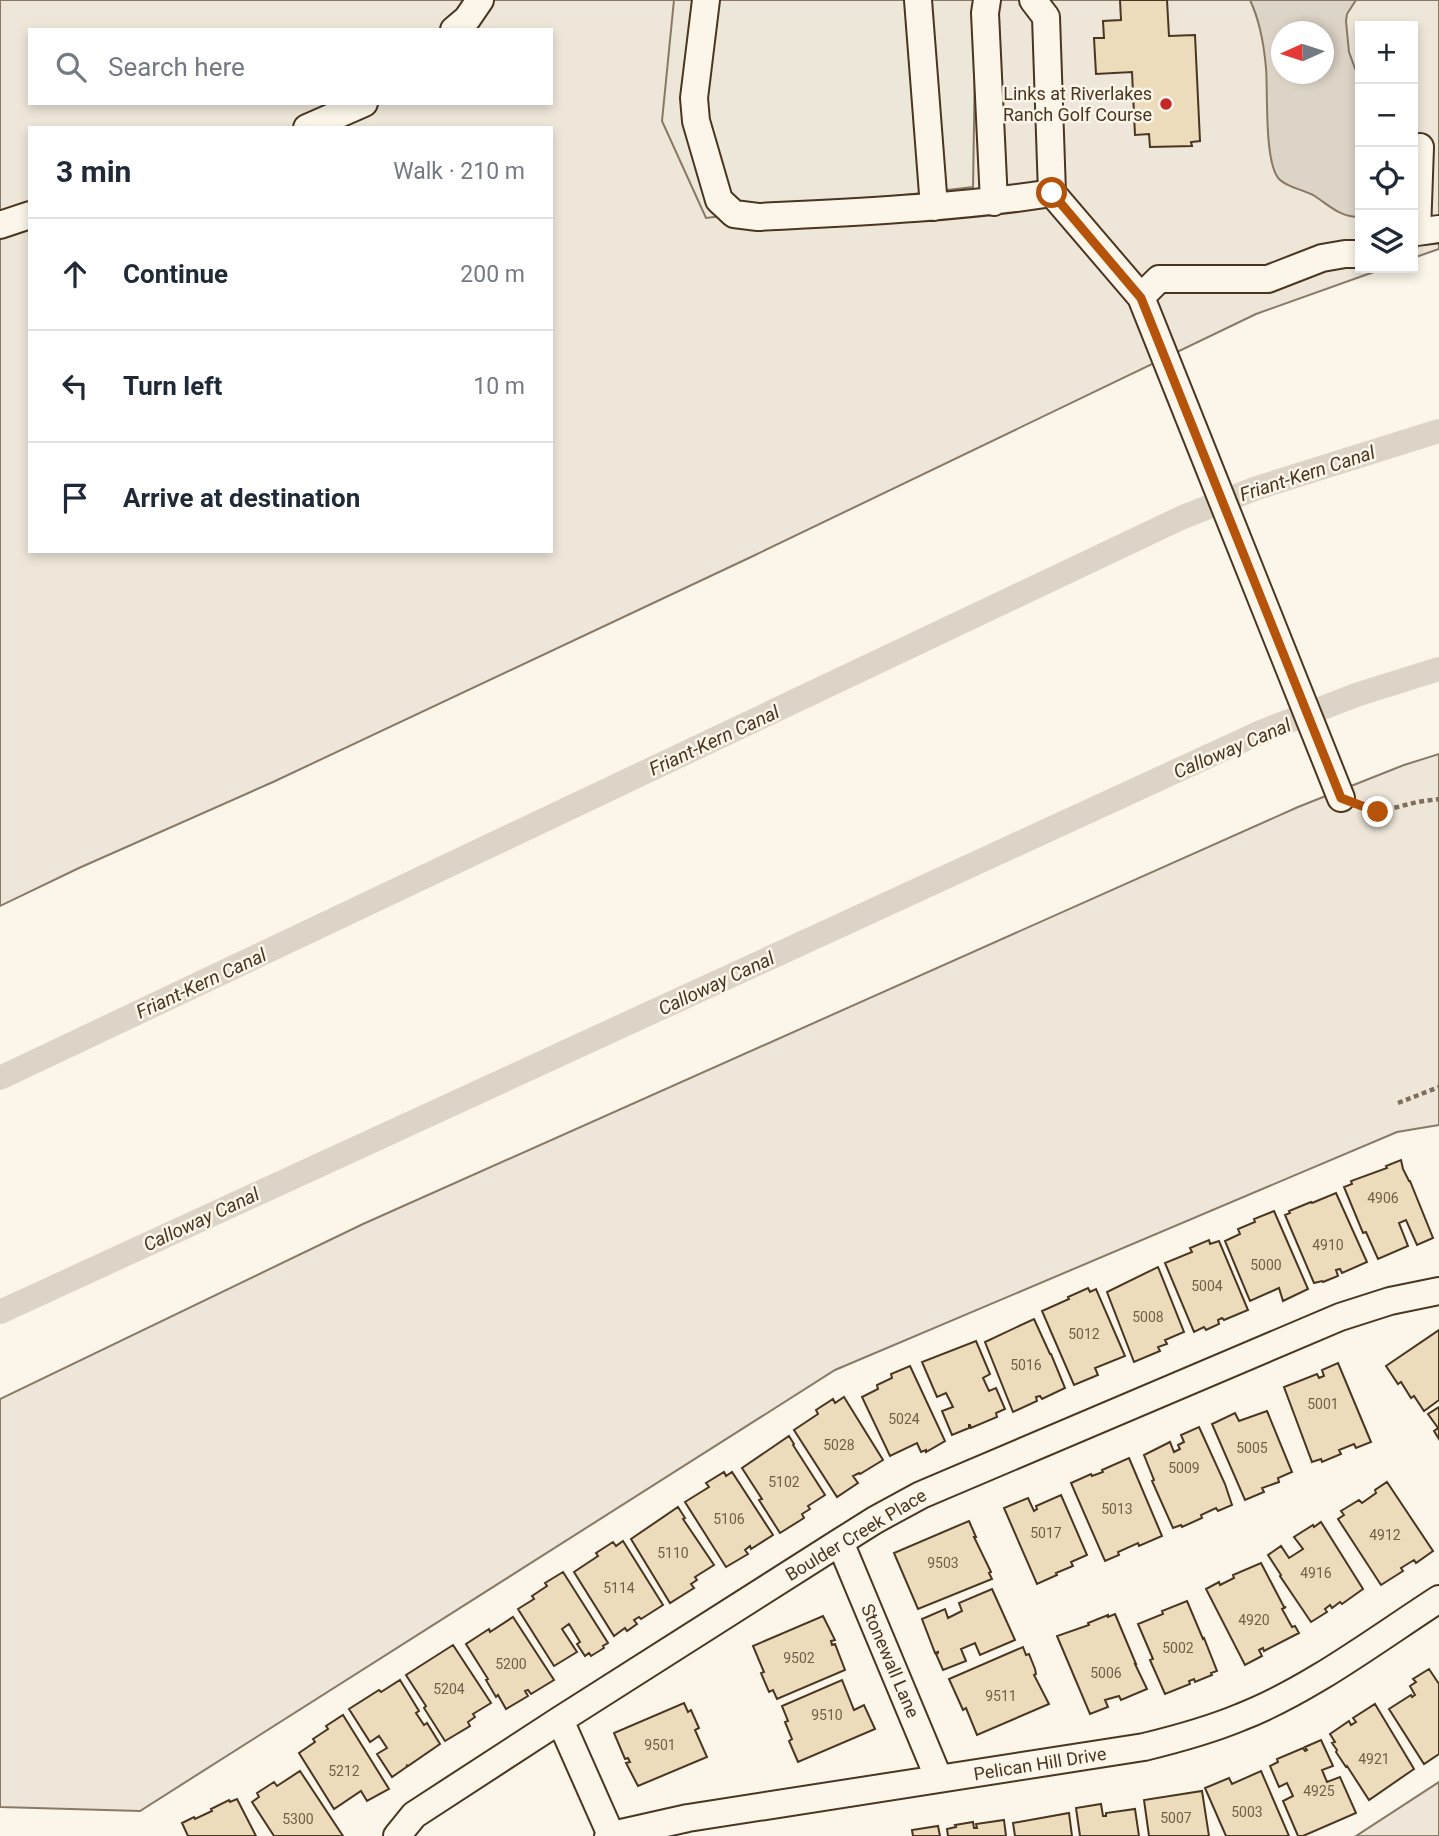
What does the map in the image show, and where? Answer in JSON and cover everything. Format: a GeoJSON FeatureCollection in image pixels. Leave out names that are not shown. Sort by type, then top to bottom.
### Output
{"type":"FeatureCollection","features":[{"type":"Feature","properties":{"kind":"street"},"geometry":{"type":"LineString","coordinates":[[456,28],[467,19],[480,0]]}},
{"type":"Feature","properties":{"kind":"street"},"geometry":{"type":"LineString","coordinates":[[706,0],[694,98],[696,121],[719,200],[734,214],[758,217],[934,207],[994,202],[1052,193]]}},
{"type":"Feature","properties":{"kind":"street"},"geometry":{"type":"LineString","coordinates":[[918,0],[934,207]]}},
{"type":"Feature","properties":{"kind":"street"},"geometry":{"type":"LineString","coordinates":[[987,0],[985,13],[994,202]]}},
{"type":"Feature","properties":{"kind":"street"},"geometry":{"type":"LineString","coordinates":[[1033,0],[1046,17],[1052,193],[1141,298],[1341,798]]}},
{"type":"Feature","properties":{"kind":"street"},"geometry":{"type":"LineString","coordinates":[[311,126],[359,105]]}},
{"type":"Feature","properties":{"kind":"street"},"geometry":{"type":"LineString","coordinates":[[1420,147],[1423,232]]}},
{"type":"Feature","properties":{"kind":"street"},"geometry":{"type":"LineString","coordinates":[[0,225],[28,216]]}},
{"type":"Feature","properties":{"kind":"street"},"geometry":{"type":"LineString","coordinates":[[1141,298],[1159,279],[1268,279],[1322,258],[1355,254]]}},
{"type":"Feature","properties":{"kind":"street","name":"Boulder Creek Place"},"geometry":{"type":"LineString","coordinates":[[397,1836],[414,1815],[840,1542],[920,1495],[1333,1320],[1390,1301],[1439,1291]]}},
{"type":"Feature","properties":{"kind":"street","name":"Stonewall Lane"},"geometry":{"type":"LineString","coordinates":[[840,1542],[939,1779]]}},
{"type":"Feature","properties":{"kind":"street","name":"Pelican Hill Drive"},"geometry":{"type":"LineString","coordinates":[[609,1836],[688,1818],[1144,1747],[1195,1734],[1244,1717],[1303,1687],[1439,1599]]}},
{"type":"Feature","properties":{"kind":"street"},"geometry":{"type":"LineString","coordinates":[[560,1720],[609,1836]]}},
{"type":"Feature","properties":{"kind":"path"},"geometry":{"type":"LineString","coordinates":[[1341,798],[1378,812],[1439,799]]}},
{"type":"Feature","properties":{"kind":"path"},"geometry":{"type":"LineString","coordinates":[[1398,1103],[1439,1087]]}},
{"type":"Feature","properties":{"kind":"shaded area"},"geometry":{"type":"Polygon","coordinates":[[[0,0],[1439,0],[1439,249],[1418,256],[1418,21],[1355,21],[1355,273],[1371,273],[1256,314],[751,557],[273,782],[0,906],[0,0]]]}},
{"type":"Feature","properties":{"kind":"shaded area"},"geometry":{"type":"Polygon","coordinates":[[[674,0],[976,0],[973,187],[706,218],[662,121],[674,0]]]}},
{"type":"Feature","properties":{"kind":"shaded area"},"geometry":{"type":"Polygon","coordinates":[[[1250,0],[1356,0],[1347,14],[1346,21],[1349,52],[1355,68],[1355,216],[1340,213],[1313,195],[1287,184],[1279,179],[1274,171],[1269,143],[1266,68],[1259,25],[1250,0]]]}},
{"type":"Feature","properties":{"kind":"shaded area"},"geometry":{"type":"Polygon","coordinates":[[[1439,754],[1439,1125],[1397,1132],[835,1370],[140,1811],[0,1807],[0,1399],[363,1224],[1298,807],[1439,754]]]}},
{"type":"Feature","properties":{"kind":"shaded area"},"geometry":{"type":"Polygon","coordinates":[[[1439,1782],[1439,1836],[1356,1836],[1439,1782]]]}},
{"type":"Feature","properties":{"kind":"building","name":"Links at Riverlakes Ranch Golf Course"},"geometry":{"type":"Polygon","coordinates":[[[1120,0],[1167,0],[1169,36],[1195,35],[1200,141],[1191,142],[1192,146],[1150,147],[1149,134],[1135,135],[1132,72],[1096,74],[1094,38],[1104,38],[1103,21],[1121,20],[1120,0]]]}},
{"type":"Feature","properties":{"kind":"building"},"geometry":{"type":"Polygon","coordinates":[[[1401,1160],[1433,1238],[1417,1245],[1406,1220],[1399,1223],[1408,1246],[1378,1259],[1366,1232],[1363,1233],[1344,1187],[1352,1184],[1351,1181],[1401,1160]]]}},
{"type":"Feature","properties":{"kind":"building"},"geometry":{"type":"Polygon","coordinates":[[[1336,1193],[1367,1262],[1342,1273],[1340,1269],[1336,1270],[1338,1276],[1314,1283],[1285,1215],[1336,1193]]]}},
{"type":"Feature","properties":{"kind":"building"},"geometry":{"type":"Polygon","coordinates":[[[1274,1211],[1308,1289],[1283,1301],[1279,1288],[1250,1301],[1225,1241],[1240,1234],[1238,1229],[1255,1222],[1254,1219],[1274,1211]]]}},
{"type":"Feature","properties":{"kind":"building"},"geometry":{"type":"Polygon","coordinates":[[[1209,1240],[1210,1244],[1219,1241],[1248,1310],[1224,1320],[1222,1318],[1218,1320],[1219,1324],[1206,1330],[1204,1327],[1194,1332],[1165,1263],[1192,1252],[1190,1248],[1209,1240]]]}},
{"type":"Feature","properties":{"kind":"building"},"geometry":{"type":"Polygon","coordinates":[[[1158,1267],[1184,1332],[1165,1340],[1167,1344],[1158,1347],[1160,1351],[1134,1362],[1107,1292],[1158,1267]]]}},
{"type":"Feature","properties":{"kind":"building"},"geometry":{"type":"Polygon","coordinates":[[[1088,1288],[1090,1292],[1096,1289],[1125,1356],[1095,1368],[1098,1375],[1074,1385],[1042,1311],[1088,1288]]]}},
{"type":"Feature","properties":{"kind":"building"},"geometry":{"type":"Polygon","coordinates":[[[1034,1319],[1065,1388],[1042,1399],[1040,1396],[1036,1397],[1037,1401],[1013,1412],[985,1342],[1034,1319]]]}},
{"type":"Feature","properties":{"kind":"building"},"geometry":{"type":"Polygon","coordinates":[[[1439,1330],[1439,1400],[1424,1411],[1414,1396],[1411,1398],[1401,1382],[1398,1384],[1386,1366],[1439,1330]]]}},
{"type":"Feature","properties":{"kind":"building"},"geometry":{"type":"Polygon","coordinates":[[[976,1341],[990,1374],[983,1378],[989,1391],[996,1388],[1005,1409],[996,1413],[997,1417],[971,1428],[969,1425],[969,1428],[952,1435],[942,1411],[953,1407],[946,1393],[937,1397],[922,1362],[976,1341]]]}},
{"type":"Feature","properties":{"kind":"building"},"geometry":{"type":"Polygon","coordinates":[[[1338,1363],[1371,1442],[1356,1448],[1354,1444],[1339,1450],[1341,1454],[1322,1462],[1321,1459],[1312,1462],[1284,1387],[1317,1374],[1319,1378],[1324,1376],[1322,1370],[1338,1363]]]}},
{"type":"Feature","properties":{"kind":"building"},"geometry":{"type":"Polygon","coordinates":[[[910,1366],[945,1441],[926,1452],[921,1452],[917,1443],[890,1456],[862,1397],[878,1389],[877,1385],[892,1378],[891,1374],[910,1366]]]}},
{"type":"Feature","properties":{"kind":"building"},"geometry":{"type":"Polygon","coordinates":[[[844,1397],[883,1460],[853,1476],[858,1483],[837,1497],[794,1430],[818,1414],[816,1410],[833,1399],[835,1403],[844,1397]]]}},
{"type":"Feature","properties":{"kind":"building"},"geometry":{"type":"Polygon","coordinates":[[[1439,1407],[1439,1439],[1434,1431],[1438,1428],[1428,1414],[1439,1407]]]}},
{"type":"Feature","properties":{"kind":"building"},"geometry":{"type":"Polygon","coordinates":[[[1267,1411],[1292,1472],[1278,1478],[1279,1482],[1262,1488],[1264,1492],[1245,1500],[1212,1424],[1235,1413],[1239,1421],[1267,1411]]]}},
{"type":"Feature","properties":{"kind":"building"},"geometry":{"type":"Polygon","coordinates":[[[1199,1427],[1232,1505],[1218,1511],[1216,1508],[1201,1515],[1202,1518],[1173,1528],[1152,1481],[1154,1480],[1144,1455],[1170,1442],[1174,1452],[1180,1449],[1178,1445],[1184,1442],[1181,1435],[1199,1427]]]}},
{"type":"Feature","properties":{"kind":"building"},"geometry":{"type":"Polygon","coordinates":[[[789,1436],[825,1495],[808,1506],[810,1509],[802,1514],[804,1518],[780,1533],[742,1468],[789,1436]]]}},
{"type":"Feature","properties":{"kind":"building"},"geometry":{"type":"Polygon","coordinates":[[[1129,1458],[1162,1536],[1139,1546],[1138,1543],[1105,1561],[1071,1483],[1103,1472],[1102,1470],[1129,1458]]]}},
{"type":"Feature","properties":{"kind":"building"},"geometry":{"type":"Polygon","coordinates":[[[724,1472],[726,1476],[732,1472],[773,1535],[751,1549],[750,1546],[745,1550],[748,1554],[726,1567],[685,1502],[709,1487],[706,1483],[724,1472]]]}},
{"type":"Feature","properties":{"kind":"building"},"geometry":{"type":"Polygon","coordinates":[[[1387,1482],[1433,1551],[1416,1563],[1414,1560],[1401,1568],[1403,1571],[1381,1585],[1338,1519],[1344,1515],[1341,1511],[1359,1500],[1362,1503],[1387,1482]]]}},
{"type":"Feature","properties":{"kind":"building"},"geometry":{"type":"Polygon","coordinates":[[[1061,1495],[1087,1555],[1071,1562],[1073,1566],[1037,1584],[1004,1508],[1028,1498],[1034,1511],[1036,1506],[1061,1495]]]}},
{"type":"Feature","properties":{"kind":"building"},"geometry":{"type":"Polygon","coordinates":[[[678,1507],[714,1565],[695,1577],[697,1580],[691,1584],[694,1588],[670,1603],[631,1539],[678,1507]]]}},
{"type":"Feature","properties":{"kind":"building"},"geometry":{"type":"Polygon","coordinates":[[[969,1521],[992,1579],[918,1609],[894,1553],[969,1521]]]}},
{"type":"Feature","properties":{"kind":"building"},"geometry":{"type":"Polygon","coordinates":[[[1321,1522],[1363,1589],[1342,1604],[1340,1602],[1332,1608],[1330,1605],[1325,1609],[1327,1612],[1311,1622],[1268,1555],[1281,1546],[1289,1558],[1303,1549],[1294,1537],[1321,1522]]]}},
{"type":"Feature","properties":{"kind":"building"},"geometry":{"type":"Polygon","coordinates":[[[623,1541],[663,1605],[641,1619],[639,1617],[634,1620],[637,1624],[614,1636],[574,1572],[613,1542],[616,1546],[623,1541]]]}},
{"type":"Feature","properties":{"kind":"building"},"geometry":{"type":"Polygon","coordinates":[[[1261,1563],[1286,1607],[1282,1609],[1292,1627],[1295,1626],[1299,1633],[1264,1651],[1263,1648],[1259,1650],[1262,1656],[1245,1665],[1206,1589],[1219,1582],[1220,1585],[1234,1578],[1233,1575],[1261,1563]]]}},
{"type":"Feature","properties":{"kind":"building"},"geometry":{"type":"Polygon","coordinates":[[[563,1572],[608,1643],[591,1656],[589,1653],[585,1656],[569,1624],[562,1629],[577,1652],[554,1666],[518,1609],[534,1599],[532,1596],[547,1586],[545,1583],[563,1572]]]}},
{"type":"Feature","properties":{"kind":"building"},"geometry":{"type":"Polygon","coordinates":[[[992,1589],[1015,1640],[980,1655],[975,1643],[961,1649],[966,1661],[943,1670],[936,1654],[938,1652],[935,1653],[922,1619],[945,1609],[948,1618],[962,1611],[959,1603],[992,1589]]]}},
{"type":"Feature","properties":{"kind":"building"},"geometry":{"type":"Polygon","coordinates":[[[1187,1601],[1217,1671],[1195,1682],[1194,1679],[1189,1681],[1190,1684],[1165,1694],[1138,1624],[1187,1601]]]}},
{"type":"Feature","properties":{"kind":"building"},"geometry":{"type":"Polygon","coordinates":[[[1115,1614],[1147,1689],[1121,1700],[1119,1696],[1105,1700],[1108,1707],[1090,1714],[1057,1636],[1115,1614]]]}},
{"type":"Feature","properties":{"kind":"building"},"geometry":{"type":"Polygon","coordinates":[[[823,1616],[835,1640],[831,1641],[832,1645],[835,1644],[845,1670],[777,1699],[773,1690],[769,1692],[753,1646],[823,1616]]]}},
{"type":"Feature","properties":{"kind":"building"},"geometry":{"type":"Polygon","coordinates":[[[513,1617],[554,1680],[531,1694],[528,1690],[525,1691],[528,1696],[506,1709],[498,1695],[496,1697],[466,1644],[513,1617]]]}},
{"type":"Feature","properties":{"kind":"building"},"geometry":{"type":"Polygon","coordinates":[[[453,1645],[491,1703],[473,1714],[475,1717],[468,1722],[470,1726],[445,1741],[406,1675],[453,1645]]]}},
{"type":"Feature","properties":{"kind":"building"},"geometry":{"type":"Polygon","coordinates":[[[1023,1647],[1026,1655],[1029,1654],[1035,1669],[1034,1675],[1049,1704],[977,1735],[966,1708],[963,1710],[949,1679],[1023,1647]]]}},
{"type":"Feature","properties":{"kind":"building"},"geometry":{"type":"Polygon","coordinates":[[[1429,1669],[1439,1684],[1439,1754],[1424,1764],[1389,1709],[1415,1695],[1410,1686],[1416,1682],[1413,1679],[1429,1669]]]}},
{"type":"Feature","properties":{"kind":"building"},"geometry":{"type":"Polygon","coordinates":[[[400,1680],[419,1711],[416,1713],[424,1725],[427,1723],[440,1744],[392,1777],[377,1754],[387,1748],[379,1736],[370,1742],[349,1709],[400,1680]]]}},
{"type":"Feature","properties":{"kind":"building"},"geometry":{"type":"Polygon","coordinates":[[[842,1680],[854,1710],[864,1705],[875,1729],[798,1762],[789,1741],[792,1739],[782,1706],[842,1680]]]}},
{"type":"Feature","properties":{"kind":"building"},"geometry":{"type":"Polygon","coordinates":[[[684,1703],[688,1712],[691,1710],[699,1728],[695,1730],[707,1757],[638,1786],[626,1763],[630,1762],[628,1758],[625,1759],[614,1733],[684,1703]]]}},
{"type":"Feature","properties":{"kind":"building"},"geometry":{"type":"Polygon","coordinates":[[[1375,1704],[1414,1769],[1369,1800],[1336,1752],[1332,1743],[1335,1742],[1330,1734],[1349,1721],[1351,1725],[1356,1722],[1353,1718],[1375,1704]]]}},
{"type":"Feature","properties":{"kind":"building"},"geometry":{"type":"Polygon","coordinates":[[[343,1715],[389,1789],[367,1801],[361,1791],[334,1809],[299,1753],[328,1729],[326,1726],[343,1715]]]}},
{"type":"Feature","properties":{"kind":"building"},"geometry":{"type":"Polygon","coordinates":[[[1321,1740],[1333,1766],[1322,1770],[1327,1782],[1340,1777],[1356,1813],[1298,1836],[1283,1801],[1293,1796],[1287,1783],[1279,1787],[1270,1766],[1278,1762],[1277,1759],[1303,1748],[1305,1751],[1305,1747],[1321,1740]]]}},
{"type":"Feature","properties":{"kind":"building"},"geometry":{"type":"Polygon","coordinates":[[[300,1771],[343,1836],[274,1836],[252,1802],[259,1797],[257,1793],[274,1782],[277,1786],[300,1771]]]}},
{"type":"Feature","properties":{"kind":"building"},"geometry":{"type":"Polygon","coordinates":[[[1261,1771],[1289,1836],[1226,1836],[1205,1788],[1229,1778],[1232,1784],[1261,1771]]]}},
{"type":"Feature","properties":{"kind":"building"},"geometry":{"type":"Polygon","coordinates":[[[1202,1791],[1209,1836],[1149,1836],[1144,1800],[1202,1791]]]}},
{"type":"Feature","properties":{"kind":"building"},"geometry":{"type":"Polygon","coordinates":[[[237,1799],[256,1836],[188,1836],[182,1823],[212,1811],[211,1809],[229,1800],[230,1802],[237,1799]]]}},
{"type":"Feature","properties":{"kind":"building"},"geometry":{"type":"Polygon","coordinates":[[[1101,1804],[1103,1816],[1106,1816],[1106,1813],[1135,1809],[1139,1836],[1080,1836],[1076,1808],[1101,1804]]]}},
{"type":"Feature","properties":{"kind":"building"},"geometry":{"type":"Polygon","coordinates":[[[1069,1813],[1072,1836],[1015,1836],[1013,1823],[1069,1813]]]}},
{"type":"Feature","properties":{"kind":"building"},"geometry":{"type":"Polygon","coordinates":[[[1004,1820],[1006,1836],[948,1836],[947,1829],[956,1827],[955,1825],[973,1822],[974,1828],[977,1828],[976,1824],[1004,1820]]]}},
{"type":"Feature","properties":{"kind":"building"},"geometry":{"type":"Polygon","coordinates":[[[938,1826],[940,1836],[913,1836],[912,1830],[938,1826]]]}},
{"type":"Feature","properties":{"kind":"waterway","name":"Friant-Kern Canal"},"geometry":{"type":"LineString","coordinates":[[0,1078],[1183,517],[1257,488],[1439,431]]}},
{"type":"Feature","properties":{"kind":"waterway","name":"Calloway Canal"},"geometry":{"type":"LineString","coordinates":[[0,1312],[1261,732],[1356,695],[1439,669]]}},
{"type":"Feature","properties":{"kind":"place","name":"Links at Riverlakes Ranch Golf Course"},"geometry":{"type":"Point","coordinates":[1166,104]}},
{"type":"Feature","properties":{"kind":"route"},"geometry":{"type":"LineString","coordinates":[[1052,193],[1141,298],[1341,798],[1378,812]]}}]}
